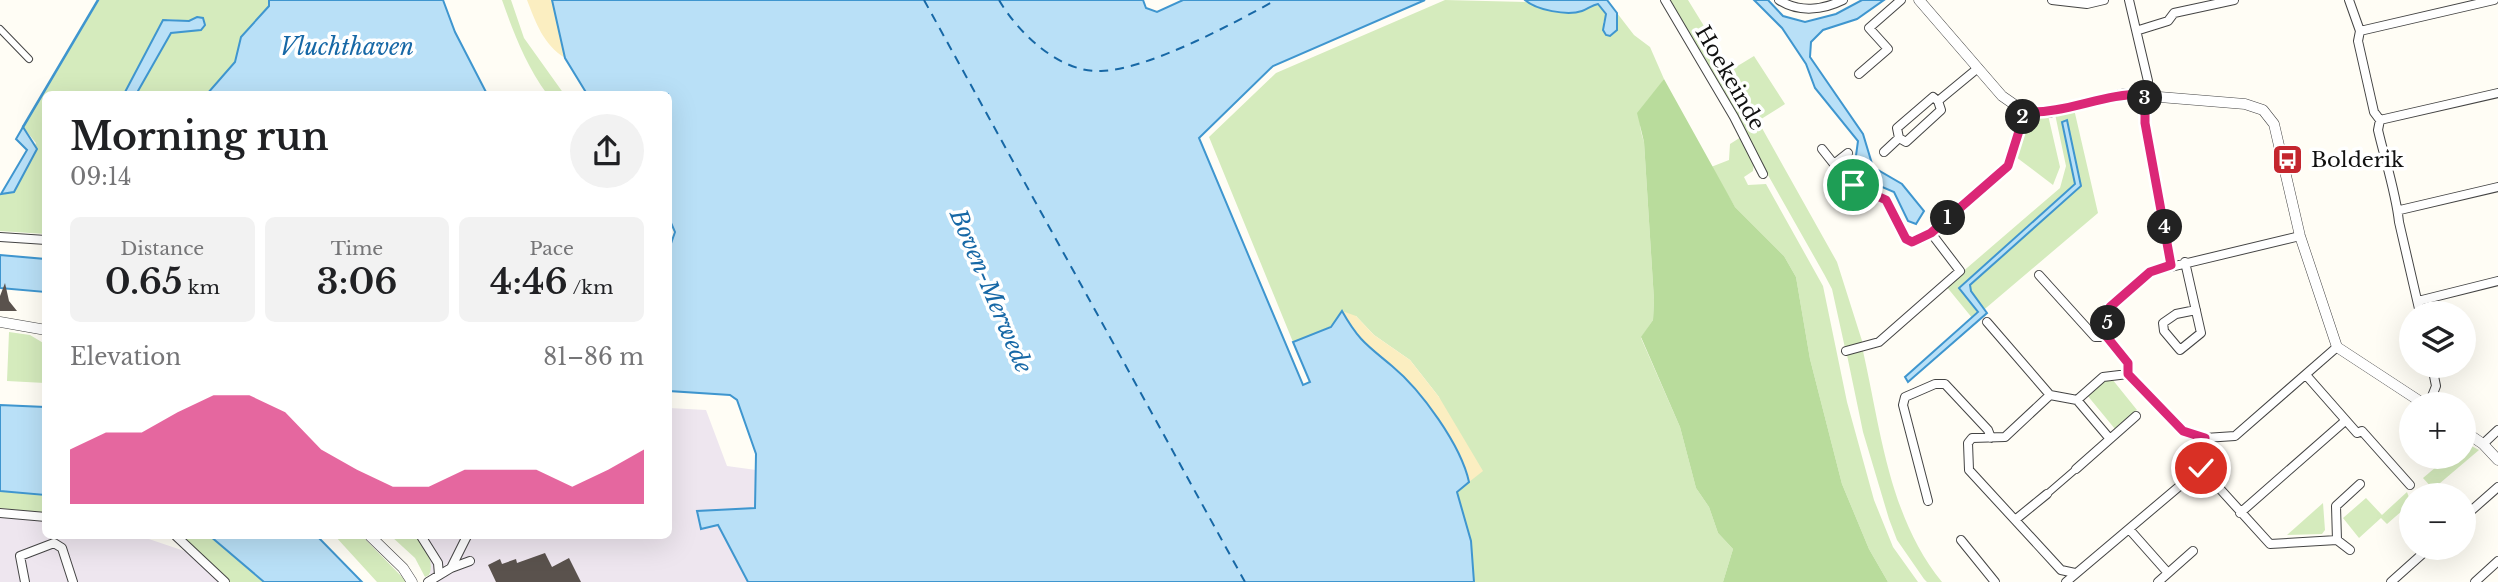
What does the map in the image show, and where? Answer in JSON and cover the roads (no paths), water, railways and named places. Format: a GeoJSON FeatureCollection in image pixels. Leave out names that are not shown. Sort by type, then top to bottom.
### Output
{"type":"FeatureCollection","features":[{"type":"Feature","properties":{"kind":"street","name":"Hoekeinde"},"geometry":{"type":"LineString","coordinates":[[1665,0],[1734,117],[1763,174]]}},
{"type":"Feature","properties":{"kind":"street"},"geometry":{"type":"LineString","coordinates":[[1779,0],[1787,5],[1809,9],[1843,0]]}},
{"type":"Feature","properties":{"kind":"street"},"geometry":{"type":"LineString","coordinates":[[1859,74],[1888,49],[1869,28],[1901,0]]}},
{"type":"Feature","properties":{"kind":"street"},"geometry":{"type":"LineString","coordinates":[[1919,0],[2002,96],[2025,112],[2050,112],[2123,94],[2145,94],[2255,105],[2270,116],[2300,236],[2337,347],[2408,392]]}},
{"type":"Feature","properties":{"kind":"street"},"geometry":{"type":"LineString","coordinates":[[2052,0],[2087,4],[2105,0]]}},
{"type":"Feature","properties":{"kind":"street"},"geometry":{"type":"LineString","coordinates":[[2129,0],[2148,80],[2145,123],[2171,265]]}},
{"type":"Feature","properties":{"kind":"street"},"geometry":{"type":"LineString","coordinates":[[2138,30],[2168,21],[2174,13],[2234,0]]}},
{"type":"Feature","properties":{"kind":"street"},"geometry":{"type":"LineString","coordinates":[[2349,0],[2360,31],[2358,41],[2374,112],[2380,120],[2378,130],[2394,199],[2400,210],[2399,222],[2418,301],[2498,281]]}},
{"type":"Feature","properties":{"kind":"street"},"geometry":{"type":"LineString","coordinates":[[2360,31],[2494,0]]}},
{"type":"Feature","properties":{"kind":"street"},"geometry":{"type":"LineString","coordinates":[[0,29],[30,59]]}},
{"type":"Feature","properties":{"kind":"street"},"geometry":{"type":"LineString","coordinates":[[1938,101],[1978,68]]}},
{"type":"Feature","properties":{"kind":"street"},"geometry":{"type":"LineString","coordinates":[[2380,120],[2498,93]]}},
{"type":"Feature","properties":{"kind":"street"},"geometry":{"type":"LineString","coordinates":[[1933,97],[1938,101],[1941,110],[1936,116],[1906,142],[1899,138],[1897,128],[1933,97]]}},
{"type":"Feature","properties":{"kind":"street"},"geometry":{"type":"LineString","coordinates":[[1822,149],[1853,185],[1886,200],[1906,239],[1912,242],[1931,233],[2008,166],[2025,112]]}},
{"type":"Feature","properties":{"kind":"street"},"geometry":{"type":"LineString","coordinates":[[1884,152],[1899,138]]}},
{"type":"Feature","properties":{"kind":"street"},"geometry":{"type":"LineString","coordinates":[[1834,164],[1848,153]]}},
{"type":"Feature","properties":{"kind":"street"},"geometry":{"type":"LineString","coordinates":[[2400,210],[2498,187]]}},
{"type":"Feature","properties":{"kind":"street"},"geometry":{"type":"LineString","coordinates":[[1846,351],[1879,342],[1959,271],[1931,233]]}},
{"type":"Feature","properties":{"kind":"street"},"geometry":{"type":"LineString","coordinates":[[2300,236],[2150,272],[2110,307],[2107,337],[2128,363],[2128,374],[2183,431],[2205,438],[2235,436],[2337,347]]}},
{"type":"Feature","properties":{"kind":"street"},"geometry":{"type":"LineString","coordinates":[[0,237],[42,240]]}},
{"type":"Feature","properties":{"kind":"street"},"geometry":{"type":"LineString","coordinates":[[2185,262],[2196,310],[2201,333],[2180,350],[2164,331],[2163,323],[2176,314],[2196,310]]}},
{"type":"Feature","properties":{"kind":"street"},"geometry":{"type":"LineString","coordinates":[[2039,275],[2095,337],[2107,337]]}},
{"type":"Feature","properties":{"kind":"street"},"geometry":{"type":"LineString","coordinates":[[1987,322],[2050,395],[2077,400],[2110,439]]}},
{"type":"Feature","properties":{"kind":"street"},"geometry":{"type":"LineString","coordinates":[[0,323],[42,329]]}},
{"type":"Feature","properties":{"kind":"street"},"geometry":{"type":"LineString","coordinates":[[2077,400],[2103,377],[2128,374]]}},
{"type":"Feature","properties":{"kind":"street"},"geometry":{"type":"LineString","coordinates":[[2306,375],[2345,421],[2357,433],[2362,431],[2408,483]]}},
{"type":"Feature","properties":{"kind":"street"},"geometry":{"type":"LineString","coordinates":[[1928,501],[1916,465],[1903,405],[1905,397],[1935,384],[1945,384],[1988,430],[1991,438]]}},
{"type":"Feature","properties":{"kind":"street"},"geometry":{"type":"LineString","coordinates":[[2050,395],[2005,437],[1972,438],[1968,443],[1969,470],[2061,570],[2076,573]]}},
{"type":"Feature","properties":{"kind":"street"},"geometry":{"type":"LineString","coordinates":[[2015,520],[2136,416]]}},
{"type":"Feature","properties":{"kind":"street"},"geometry":{"type":"LineString","coordinates":[[2240,513],[2345,421]]}},
{"type":"Feature","properties":{"kind":"street"},"geometry":{"type":"LineString","coordinates":[[2483,444],[2498,430]]}},
{"type":"Feature","properties":{"kind":"street"},"geometry":{"type":"LineString","coordinates":[[2066,582],[2201,468],[2205,438]]}},
{"type":"Feature","properties":{"kind":"street"},"geometry":{"type":"LineString","coordinates":[[2476,439],[2498,460]]}},
{"type":"Feature","properties":{"kind":"street"},"geometry":{"type":"LineString","coordinates":[[2201,468],[2270,544],[2337,540],[2350,550]]}},
{"type":"Feature","properties":{"kind":"street"},"geometry":{"type":"LineString","coordinates":[[2337,540],[2336,506],[2360,484]]}},
{"type":"Feature","properties":{"kind":"street"},"geometry":{"type":"LineString","coordinates":[[2476,506],[2498,487]]}},
{"type":"Feature","properties":{"kind":"street"},"geometry":{"type":"LineString","coordinates":[[0,513],[42,517]]}},
{"type":"Feature","properties":{"kind":"street"},"geometry":{"type":"LineString","coordinates":[[2129,529],[2168,573]]}},
{"type":"Feature","properties":{"kind":"street"},"geometry":{"type":"LineString","coordinates":[[179,539],[225,582]]}},
{"type":"Feature","properties":{"kind":"street"},"geometry":{"type":"LineString","coordinates":[[373,539],[403,568],[412,582]]}},
{"type":"Feature","properties":{"kind":"street"},"geometry":{"type":"LineString","coordinates":[[423,539],[438,563],[439,575]]}},
{"type":"Feature","properties":{"kind":"street"},"geometry":{"type":"LineString","coordinates":[[451,568],[466,539]]}},
{"type":"Feature","properties":{"kind":"street"},"geometry":{"type":"LineString","coordinates":[[1961,540],[1995,582]]}},
{"type":"Feature","properties":{"kind":"street"},"geometry":{"type":"LineString","coordinates":[[25,582],[20,556],[56,543],[61,548],[73,582]]}},
{"type":"Feature","properties":{"kind":"street"},"geometry":{"type":"LineString","coordinates":[[2158,582],[2193,551]]}},
{"type":"Feature","properties":{"kind":"street"},"geometry":{"type":"LineString","coordinates":[[2391,582],[2416,560]]}},
{"type":"Feature","properties":{"kind":"street"},"geometry":{"type":"LineString","coordinates":[[429,582],[451,568],[470,561]]}},
{"type":"Feature","properties":{"kind":"street"},"geometry":{"type":"LineString","coordinates":[[2474,582],[2498,561]]}},
{"type":"Feature","properties":{"kind":"water","name":"Vluchthaven"},"geometry":{"type":"Polygon","coordinates":[[[269,0],[443,0],[455,32],[485,91],[210,91],[235,62],[241,37],[269,6],[269,0]]]}},
{"type":"Feature","properties":{"kind":"water","name":"Boven-Merwede"},"geometry":{"type":"Polygon","coordinates":[[[552,0],[1143,0],[1146,8],[1157,12],[1183,0],[1425,0],[1273,66],[1199,138],[1303,385],[1310,382],[1293,342],[1331,327],[1342,311],[1364,342],[1415,389],[1449,435],[1465,467],[1469,482],[1457,492],[1471,541],[1474,582],[748,582],[718,525],[701,529],[697,511],[755,508],[756,454],[737,400],[730,395],[672,391],[672,241],[675,232],[672,225],[672,91],[585,91],[565,58],[552,0]]]}},
{"type":"Feature","properties":{"kind":"water"},"geometry":{"type":"Polygon","coordinates":[[[1525,0],[1607,0],[1617,13],[1617,30],[1610,36],[1606,35],[1603,30],[1606,14],[1598,4],[1582,11],[1568,13],[1544,9],[1525,0]]]}},
{"type":"Feature","properties":{"kind":"water"},"geometry":{"type":"Polygon","coordinates":[[[1754,0],[1768,0],[1783,16],[1805,22],[1836,14],[1862,0],[1884,0],[1857,19],[1823,30],[1811,42],[1810,57],[1863,134],[1873,167],[1902,184],[1924,211],[1916,224],[1908,221],[1894,192],[1868,181],[1854,170],[1858,141],[1815,88],[1806,64],[1782,28],[1754,0]]]}},
{"type":"Feature","properties":{"kind":"water"},"geometry":{"type":"Polygon","coordinates":[[[197,17],[203,18],[205,25],[201,30],[171,33],[138,91],[126,91],[163,20],[189,21],[197,17]]]}},
{"type":"Feature","properties":{"kind":"water"},"geometry":{"type":"Polygon","coordinates":[[[2067,120],[2081,186],[1970,285],[1971,291],[1987,313],[1908,382],[1905,377],[1978,312],[1959,288],[2075,184],[2062,122],[2067,120]]]}},
{"type":"Feature","properties":{"kind":"water"},"geometry":{"type":"Polygon","coordinates":[[[23,127],[37,149],[14,192],[1,194],[27,150],[16,139],[23,127]]]}},
{"type":"Feature","properties":{"kind":"water"},"geometry":{"type":"Polygon","coordinates":[[[0,255],[42,259],[42,292],[0,288],[0,255]]]}},
{"type":"Feature","properties":{"kind":"water"},"geometry":{"type":"Polygon","coordinates":[[[0,405],[42,407],[42,495],[0,491],[0,405]]]}},
{"type":"Feature","properties":{"kind":"water"},"geometry":{"type":"Polygon","coordinates":[[[214,539],[320,539],[362,582],[264,582],[214,539]]]}},
{"type":"Feature","properties":{"kind":"waterway"},"geometry":{"type":"LineString","coordinates":[[44,91],[98,0]]}},
{"type":"Feature","properties":{"kind":"waterway"},"geometry":{"type":"LineString","coordinates":[[23,127],[42,95]]}},
{"type":"Feature","properties":{"kind":"place","name":"Bolderik"},"geometry":{"type":"Point","coordinates":[2288,160]}}]}
